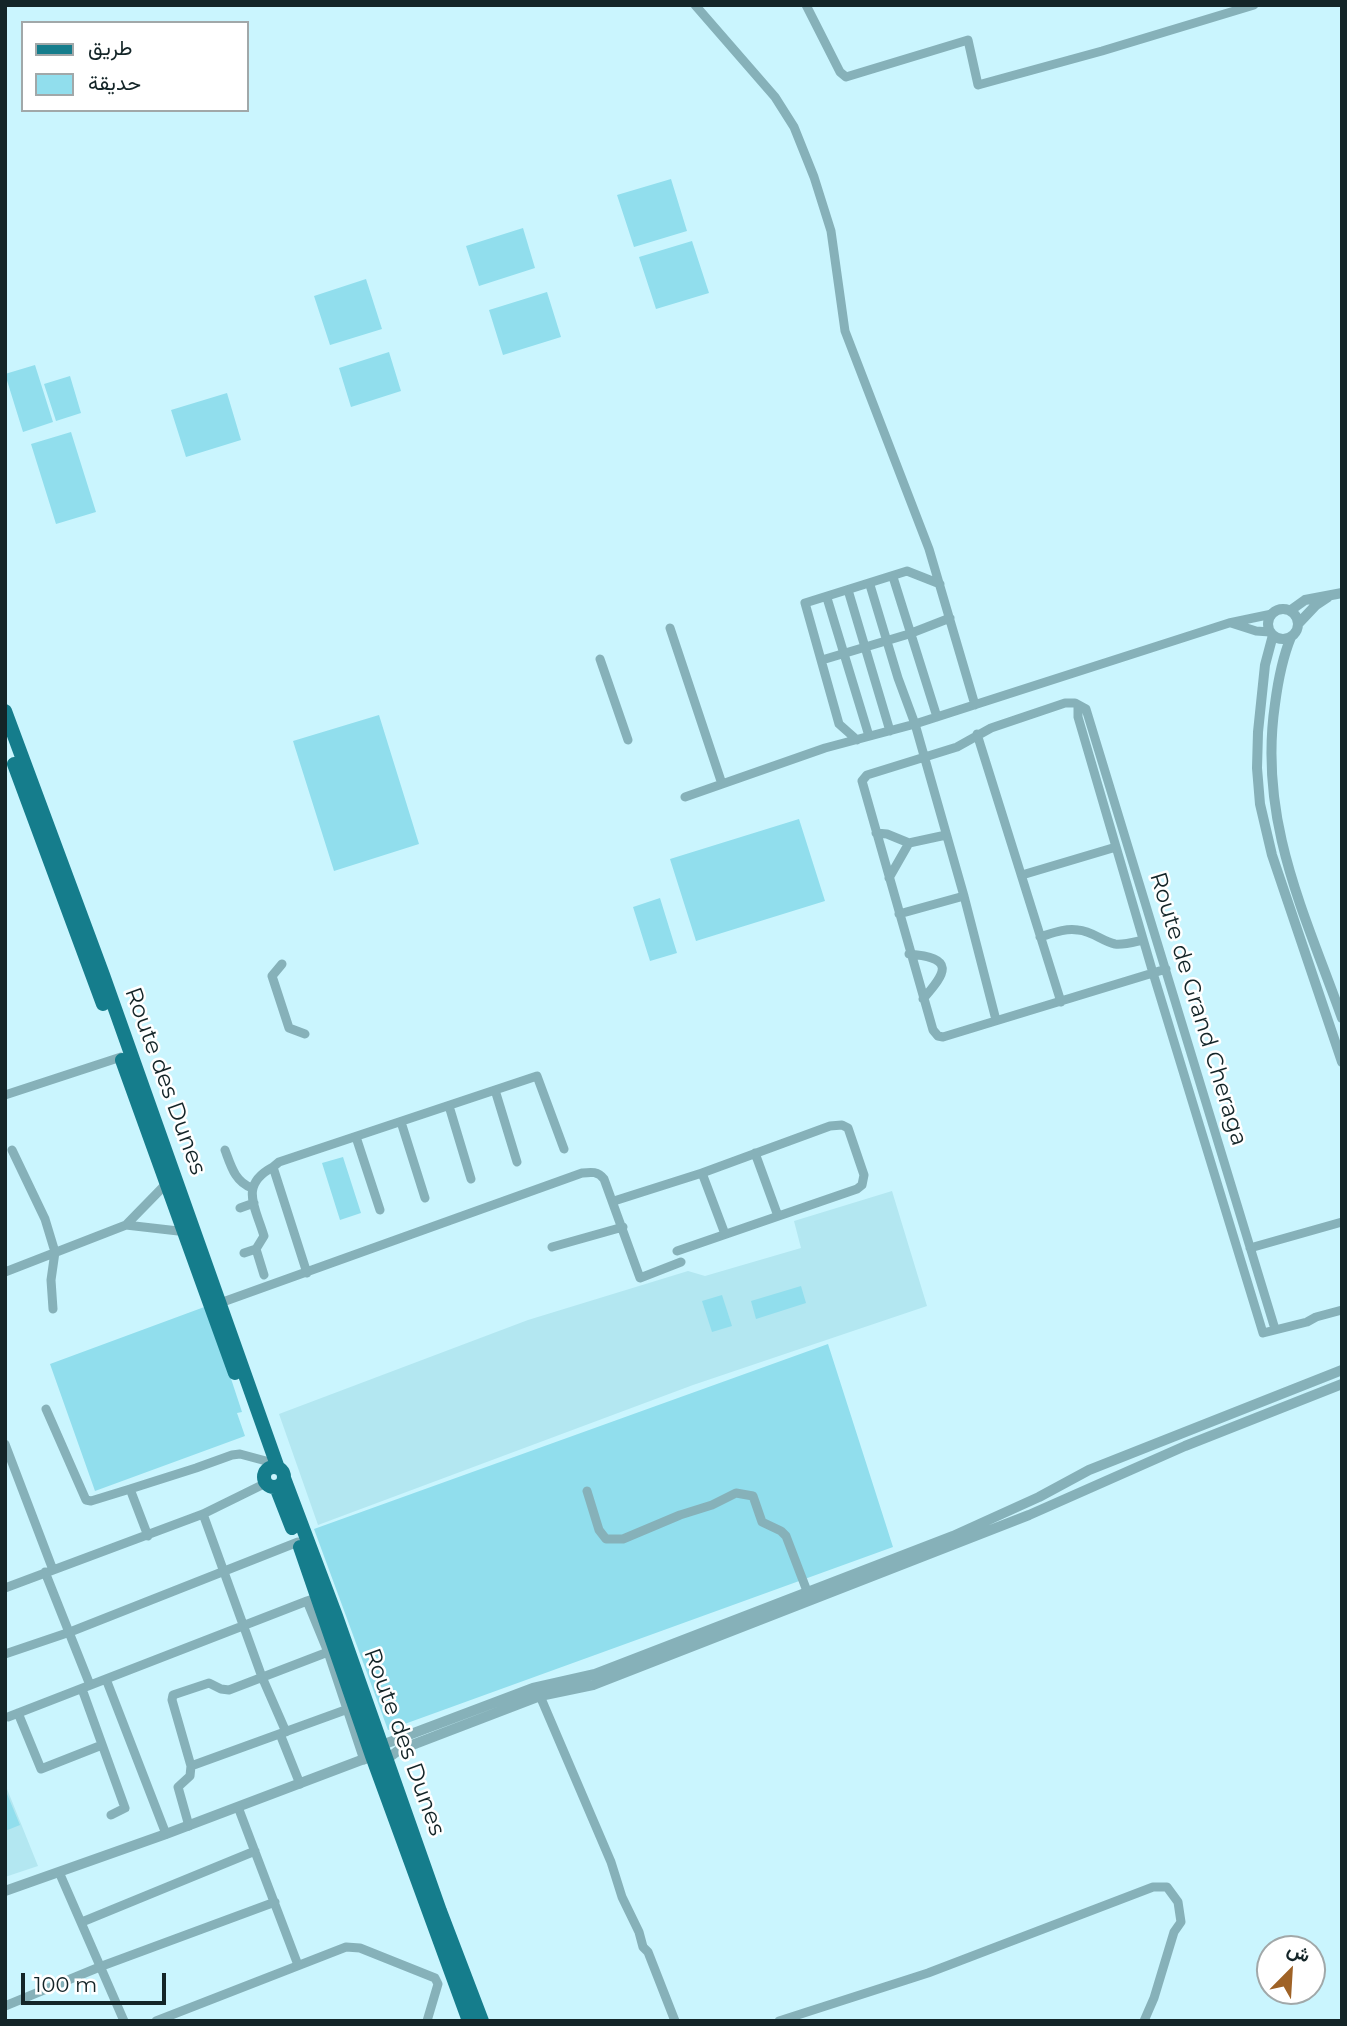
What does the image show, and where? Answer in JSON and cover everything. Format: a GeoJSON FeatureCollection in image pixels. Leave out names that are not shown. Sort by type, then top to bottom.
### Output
{"type":"FeatureCollection","features":[{"type":"Feature","properties":{"kind":"main road","name":"Route des Dunes"},"geometry":{"type":"LineString","coordinates":[[5,710],[273,1474],[376,1755],[469,2021]]}},
{"type":"Feature","properties":{"kind":"main road","name":"Route des Dunes"},"geometry":{"type":"LineString","coordinates":[[5,739],[166,1184],[220,1303],[273,1474],[298,1542],[313,1600],[482,2021]]}},
{"type":"Feature","properties":{"kind":"street"},"geometry":{"type":"LineString","coordinates":[[695,5],[775,97],[794,127],[831,231],[845,331],[929,549],[975,705]]}},
{"type":"Feature","properties":{"kind":"street"},"geometry":{"type":"LineString","coordinates":[[806,5],[840,72],[846,77],[968,40],[978,85],[1254,5]]}},
{"type":"Feature","properties":{"kind":"street"},"geometry":{"type":"LineString","coordinates":[[857,740],[839,724],[805,603],[827,598],[853,587],[870,585],[875,580],[911,572],[940,584]]}},
{"type":"Feature","properties":{"kind":"street"},"geometry":{"type":"LineString","coordinates":[[893,577],[937,717]]}},
{"type":"Feature","properties":{"kind":"street"},"geometry":{"type":"LineString","coordinates":[[870,585],[915,724],[964,895],[996,1020]]}},
{"type":"Feature","properties":{"kind":"street"},"geometry":{"type":"LineString","coordinates":[[848,590],[890,731]]}},
{"type":"Feature","properties":{"kind":"street"},"geometry":{"type":"LineString","coordinates":[[1291,610],[1302,601],[1336,594]]}},
{"type":"Feature","properties":{"kind":"street"},"geometry":{"type":"LineString","coordinates":[[1336,594],[1316,605],[1298,624],[1291,637],[1279,673],[1270,750],[1273,802],[1283,853],[1342,1018]]}},
{"type":"Feature","properties":{"kind":"street"},"geometry":{"type":"LineString","coordinates":[[827,598],[869,736]]}},
{"type":"Feature","properties":{"kind":"street"},"geometry":{"type":"LineString","coordinates":[[685,797],[825,748],[915,724],[1229,623],[1272,614],[1282,608],[1291,610],[1296,615],[1298,624]]}},
{"type":"Feature","properties":{"kind":"street"},"geometry":{"type":"LineString","coordinates":[[1272,614],[1268,622],[1271,634],[1258,732],[1260,804],[1272,855],[1342,1062]]}},
{"type":"Feature","properties":{"kind":"street"},"geometry":{"type":"LineString","coordinates":[[822,660],[909,634],[950,618]]}},
{"type":"Feature","properties":{"kind":"street"},"geometry":{"type":"LineString","coordinates":[[1229,623],[1284,639],[1291,637]]}},
{"type":"Feature","properties":{"kind":"street"},"geometry":{"type":"LineString","coordinates":[[670,628],[722,784]]}},
{"type":"Feature","properties":{"kind":"street"},"geometry":{"type":"LineString","coordinates":[[600,659],[628,740]]}},
{"type":"Feature","properties":{"kind":"street"},"geometry":{"type":"LineString","coordinates":[[1166,969],[1153,973],[1061,1002],[940,1037],[934,1033],[909,954],[862,781],[867,775],[924,759],[957,747],[977,734],[1065,703],[1078,705],[1078,717],[1143,940],[1153,973],[1263,1333],[1342,1310]]}},
{"type":"Feature","properties":{"kind":"street","name":"Route de Grand Cheraga"},"geometry":{"type":"LineString","coordinates":[[1078,705],[1086,709],[1088,714],[1275,1329]]}},
{"type":"Feature","properties":{"kind":"street"},"geometry":{"type":"LineString","coordinates":[[977,734],[1061,1002]]}},
{"type":"Feature","properties":{"kind":"street"},"geometry":{"type":"LineString","coordinates":[[876,833],[904,839],[909,843]]}},
{"type":"Feature","properties":{"kind":"street"},"geometry":{"type":"LineString","coordinates":[[889,878],[909,843],[946,835]]}},
{"type":"Feature","properties":{"kind":"street"},"geometry":{"type":"LineString","coordinates":[[1022,875],[1116,847]]}},
{"type":"Feature","properties":{"kind":"street"},"geometry":{"type":"LineString","coordinates":[[900,914],[964,895]]}},
{"type":"Feature","properties":{"kind":"street"},"geometry":{"type":"LineString","coordinates":[[1040,937],[1065,929],[1088,931],[1117,944],[1143,940]]}},
{"type":"Feature","properties":{"kind":"street"},"geometry":{"type":"LineString","coordinates":[[909,954],[931,958],[944,972],[923,999]]}},
{"type":"Feature","properties":{"kind":"street"},"geometry":{"type":"LineString","coordinates":[[282,964],[272,976],[289,1028],[305,1034]]}},
{"type":"Feature","properties":{"kind":"street"},"geometry":{"type":"LineString","coordinates":[[5,1095],[121,1057]]}},
{"type":"Feature","properties":{"kind":"street"},"geometry":{"type":"LineString","coordinates":[[244,1253],[256,1249],[264,1236],[252,1188],[262,1172],[279,1162],[537,1076],[565,1149]]}},
{"type":"Feature","properties":{"kind":"street"},"geometry":{"type":"LineString","coordinates":[[495,1090],[517,1162]]}},
{"type":"Feature","properties":{"kind":"street"},"geometry":{"type":"LineString","coordinates":[[449,1106],[471,1179]]}},
{"type":"Feature","properties":{"kind":"street"},"geometry":{"type":"LineString","coordinates":[[401,1122],[425,1198]]}},
{"type":"Feature","properties":{"kind":"street"},"geometry":{"type":"LineString","coordinates":[[614,1201],[836,1125],[848,1128],[864,1175],[862,1185],[677,1251]]}},
{"type":"Feature","properties":{"kind":"street"},"geometry":{"type":"LineString","coordinates":[[356,1136],[380,1210]]}},
{"type":"Feature","properties":{"kind":"street"},"geometry":{"type":"LineString","coordinates":[[12,1150],[45,1219],[55,1252],[51,1280],[53,1310]]}},
{"type":"Feature","properties":{"kind":"street"},"geometry":{"type":"LineString","coordinates":[[225,1150],[236,1177],[252,1188]]}},
{"type":"Feature","properties":{"kind":"street"},"geometry":{"type":"LineString","coordinates":[[755,1153],[778,1216]]}},
{"type":"Feature","properties":{"kind":"street"},"geometry":{"type":"LineString","coordinates":[[273,1167],[307,1273]]}},
{"type":"Feature","properties":{"kind":"street"},"geometry":{"type":"LineString","coordinates":[[702,1172],[725,1234]]}},
{"type":"Feature","properties":{"kind":"street"},"geometry":{"type":"LineString","coordinates":[[220,1303],[582,1173],[601,1174],[614,1201],[640,1278],[681,1262]]}},
{"type":"Feature","properties":{"kind":"street"},"geometry":{"type":"LineString","coordinates":[[126,1226],[166,1184]]}},
{"type":"Feature","properties":{"kind":"street"},"geometry":{"type":"LineString","coordinates":[[240,1208],[254,1203]]}},
{"type":"Feature","properties":{"kind":"street"},"geometry":{"type":"LineString","coordinates":[[1250,1248],[1342,1222]]}},
{"type":"Feature","properties":{"kind":"street"},"geometry":{"type":"LineString","coordinates":[[5,1272],[126,1226],[189,1233]]}},
{"type":"Feature","properties":{"kind":"street"},"geometry":{"type":"LineString","coordinates":[[552,1247],[623,1227]]}},
{"type":"Feature","properties":{"kind":"street"},"geometry":{"type":"LineString","coordinates":[[256,1249],[264,1275]]}},
{"type":"Feature","properties":{"kind":"street"},"geometry":{"type":"LineString","coordinates":[[5,1891],[166,1835],[376,1755],[533,1688],[595,1674],[953,1536],[1039,1497],[1089,1470],[1342,1370]]}},
{"type":"Feature","properties":{"kind":"street"},"geometry":{"type":"LineString","coordinates":[[376,1755],[399,1750],[540,1696],[593,1685],[974,1537],[1185,1446],[1342,1384]]}},
{"type":"Feature","properties":{"kind":"street"},"geometry":{"type":"LineString","coordinates":[[5,1588],[203,1514],[273,1474],[245,1455],[232,1455],[130,1489],[91,1501],[86,1500],[46,1409]]}},
{"type":"Feature","properties":{"kind":"street"},"geometry":{"type":"LineString","coordinates":[[5,1444],[70,1632],[102,1745],[125,1808],[111,1815]]}},
{"type":"Feature","properties":{"kind":"street"},"geometry":{"type":"LineString","coordinates":[[130,1489],[148,1536]]}},
{"type":"Feature","properties":{"kind":"street"},"geometry":{"type":"LineString","coordinates":[[587,1491],[599,1530],[606,1539],[623,1539],[736,1493],[753,1496],[762,1522],[786,1536],[807,1591]]}},
{"type":"Feature","properties":{"kind":"street"},"geometry":{"type":"LineString","coordinates":[[203,1514],[300,1784]]}},
{"type":"Feature","properties":{"kind":"street"},"geometry":{"type":"LineString","coordinates":[[5,1654],[70,1632],[298,1542]]}},
{"type":"Feature","properties":{"kind":"street"},"geometry":{"type":"LineString","coordinates":[[8,1717],[313,1600],[348,1709],[376,1755]]}},
{"type":"Feature","properties":{"kind":"street"},"geometry":{"type":"LineString","coordinates":[[189,1826],[178,1787],[190,1776],[191,1766],[172,1700],[173,1695],[209,1682],[229,1690],[328,1652]]}},
{"type":"Feature","properties":{"kind":"street"},"geometry":{"type":"LineString","coordinates":[[106,1679],[166,1835]]}},
{"type":"Feature","properties":{"kind":"street"},"geometry":{"type":"LineString","coordinates":[[540,1696],[611,1861],[622,1897],[639,1932],[643,1947],[648,1952],[675,2021]]}},
{"type":"Feature","properties":{"kind":"street"},"geometry":{"type":"LineString","coordinates":[[191,1766],[348,1709]]}},
{"type":"Feature","properties":{"kind":"street"},"geometry":{"type":"LineString","coordinates":[[18,1713],[41,1769],[102,1745]]}},
{"type":"Feature","properties":{"kind":"street"},"geometry":{"type":"LineString","coordinates":[[239,1807],[298,1965]]}},
{"type":"Feature","properties":{"kind":"street"},"geometry":{"type":"LineString","coordinates":[[82,1922],[256,1851]]}},
{"type":"Feature","properties":{"kind":"street"},"geometry":{"type":"LineString","coordinates":[[59,1872],[124,2021]]}},
{"type":"Feature","properties":{"kind":"street"},"geometry":{"type":"LineString","coordinates":[[779,2021],[929,1973],[1153,1886],[1167,1887],[1178,1902],[1181,1922],[1174,1933],[1144,2021]]}},
{"type":"Feature","properties":{"kind":"street"},"geometry":{"type":"LineString","coordinates":[[5,2007],[102,1966],[275,1902]]}},
{"type":"Feature","properties":{"kind":"street"},"geometry":{"type":"LineString","coordinates":[[156,2021],[346,1947],[360,1948],[430,1975],[438,1984],[427,2021]]}},
{"type":"Feature","properties":{"kind":"shaded area"},"geometry":{"type":"Polygon","coordinates":[[[892,1191],[927,1306],[693,1385],[318,1525],[279,1414],[528,1320],[688,1271],[705,1276],[801,1248],[794,1221],[892,1191]]]}},
{"type":"Feature","properties":{"kind":"shaded area"},"geometry":{"type":"Polygon","coordinates":[[[5,1784],[38,1866],[5,1877],[5,1784]]]}},
{"type":"Feature","properties":{"kind":"green space"},"geometry":{"type":"Polygon","coordinates":[[[671,179],[687,231],[634,247],[617,195],[671,179]]]}},
{"type":"Feature","properties":{"kind":"green space"},"geometry":{"type":"Polygon","coordinates":[[[523,228],[535,268],[479,286],[466,246],[523,228]]]}},
{"type":"Feature","properties":{"kind":"green space"},"geometry":{"type":"Polygon","coordinates":[[[692,241],[709,293],[656,309],[639,257],[692,241]]]}},
{"type":"Feature","properties":{"kind":"green space"},"geometry":{"type":"Polygon","coordinates":[[[366,279],[382,329],[330,345],[314,296],[366,279]]]}},
{"type":"Feature","properties":{"kind":"green space"},"geometry":{"type":"Polygon","coordinates":[[[547,292],[561,337],[503,355],[489,310],[547,292]]]}},
{"type":"Feature","properties":{"kind":"green space"},"geometry":{"type":"Polygon","coordinates":[[[389,352],[401,391],[351,407],[339,368],[389,352]]]}},
{"type":"Feature","properties":{"kind":"green space"},"geometry":{"type":"Polygon","coordinates":[[[35,365],[53,422],[23,432],[5,374],[35,365]]]}},
{"type":"Feature","properties":{"kind":"green space"},"geometry":{"type":"Polygon","coordinates":[[[70,376],[81,413],[56,421],[44,384],[70,376]]]}},
{"type":"Feature","properties":{"kind":"green space"},"geometry":{"type":"Polygon","coordinates":[[[227,393],[241,440],[186,457],[171,410],[227,393]]]}},
{"type":"Feature","properties":{"kind":"green space"},"geometry":{"type":"Polygon","coordinates":[[[71,432],[96,512],[56,524],[31,444],[71,432]]]}},
{"type":"Feature","properties":{"kind":"green space"},"geometry":{"type":"Polygon","coordinates":[[[379,715],[419,844],[334,871],[293,741],[379,715]]]}},
{"type":"Feature","properties":{"kind":"green space"},"geometry":{"type":"Polygon","coordinates":[[[799,819],[825,901],[696,941],[670,859],[799,819]]]}},
{"type":"Feature","properties":{"kind":"green space"},"geometry":{"type":"Polygon","coordinates":[[[660,898],[677,953],[650,961],[633,907],[660,898]]]}},
{"type":"Feature","properties":{"kind":"green space"},"geometry":{"type":"Polygon","coordinates":[[[343,1157],[361,1213],[340,1220],[322,1163],[343,1157]]]}},
{"type":"Feature","properties":{"kind":"green space"},"geometry":{"type":"Polygon","coordinates":[[[801,1286],[806,1303],[756,1319],[751,1301],[801,1286]]]}},
{"type":"Feature","properties":{"kind":"green space"},"geometry":{"type":"Polygon","coordinates":[[[722,1295],[732,1326],[712,1332],[702,1301],[722,1295]]]}},
{"type":"Feature","properties":{"kind":"green space"},"geometry":{"type":"Polygon","coordinates":[[[207,1306],[242,1412],[237,1413],[245,1436],[95,1491],[50,1364],[207,1306]]]}},
{"type":"Feature","properties":{"kind":"green space"},"geometry":{"type":"Polygon","coordinates":[[[828,1344],[893,1547],[388,1730],[314,1529],[828,1344]]]}},
{"type":"Feature","properties":{"kind":"green space"},"geometry":{"type":"Polygon","coordinates":[[[5,1789],[20,1825],[5,1831],[5,1789]]]}}]}
